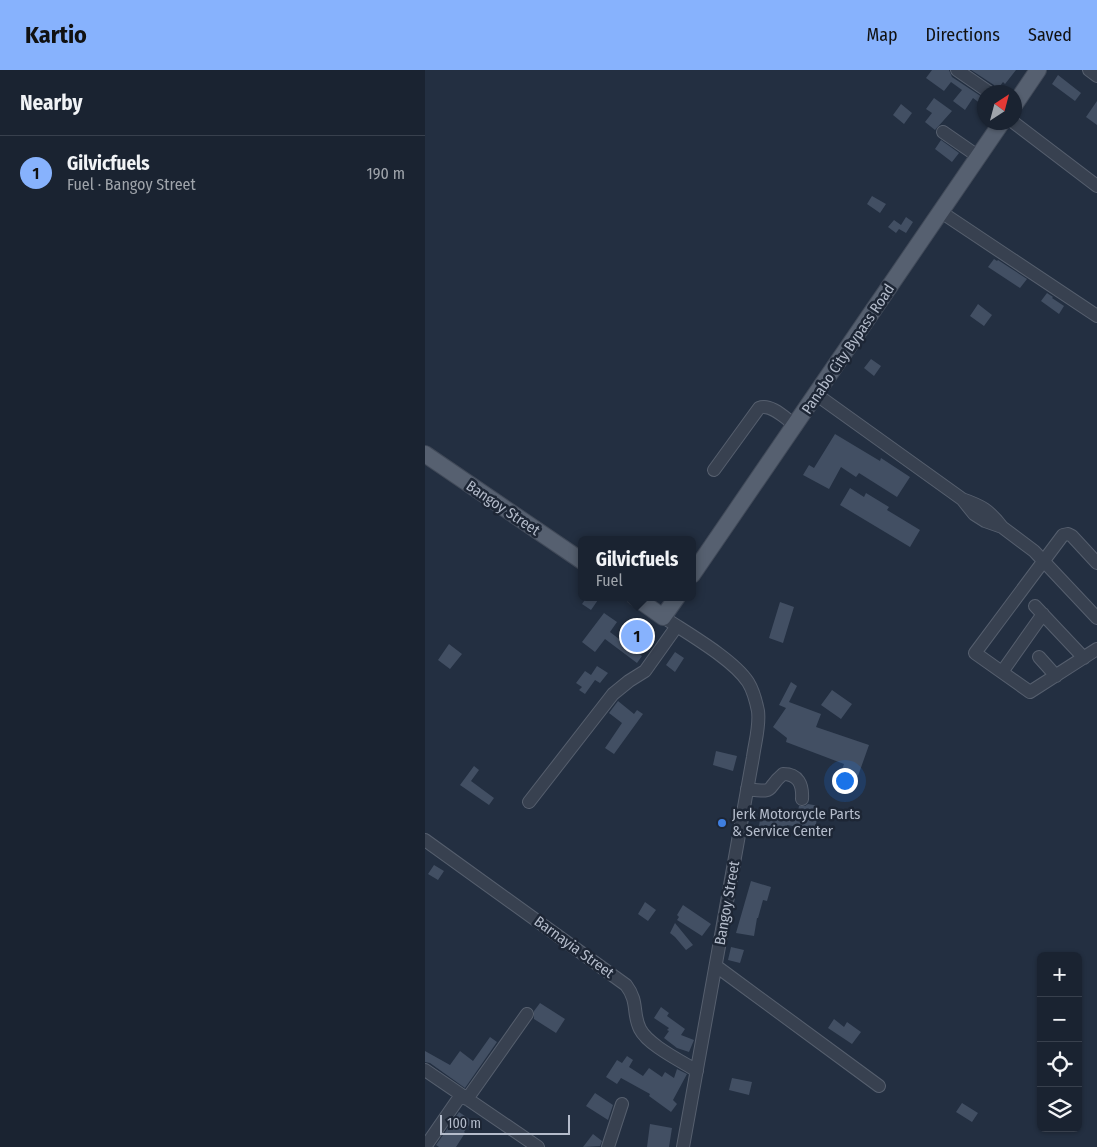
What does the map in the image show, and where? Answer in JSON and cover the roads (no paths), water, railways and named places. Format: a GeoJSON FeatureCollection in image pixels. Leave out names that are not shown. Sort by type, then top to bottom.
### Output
{"type":"FeatureCollection","features":[{"type":"Feature","properties":{"kind":"main road"},"geometry":{"type":"LineString","coordinates":[[1022,93],[1037,70]]}},
{"type":"Feature","properties":{"kind":"main road","name":"Panabo City Bypass Road"},"geometry":{"type":"LineString","coordinates":[[696,569],[796,426],[997,130]]}},
{"type":"Feature","properties":{"kind":"main road","name":"Bangoy Street"},"geometry":{"type":"LineString","coordinates":[[425,454],[578,558]]}},
{"type":"Feature","properties":{"kind":"main road","name":"Bangoy Street"},"geometry":{"type":"LineString","coordinates":[[641,601],[663,617]]}},
{"type":"Feature","properties":{"kind":"main road"},"geometry":{"type":"LineString","coordinates":[[663,617],[674,601]]}},
{"type":"Feature","properties":{"kind":"street"},"geometry":{"type":"LineString","coordinates":[[957,70],[979,85]]}},
{"type":"Feature","properties":{"kind":"street"},"geometry":{"type":"LineString","coordinates":[[1089,70],[1097,76]]}},
{"type":"Feature","properties":{"kind":"street"},"geometry":{"type":"LineString","coordinates":[[1022,129],[1097,186]]}},
{"type":"Feature","properties":{"kind":"street"},"geometry":{"type":"LineString","coordinates":[[943,132],[979,157]]}},
{"type":"Feature","properties":{"kind":"street"},"geometry":{"type":"LineString","coordinates":[[941,212],[1097,316]]}},
{"type":"Feature","properties":{"kind":"street"},"geometry":{"type":"LineString","coordinates":[[817,395],[962,499],[974,514],[985,521],[1002,527],[1030,547],[1097,618]]}},
{"type":"Feature","properties":{"kind":"street"},"geometry":{"type":"LineString","coordinates":[[714,470],[759,408],[764,406],[770,407],[796,426]]}},
{"type":"Feature","properties":{"kind":"street"},"geometry":{"type":"LineString","coordinates":[[1097,563],[1072,536],[1066,534],[1061,537],[975,653],[1030,692],[1097,649]]}},
{"type":"Feature","properties":{"kind":"street"},"geometry":{"type":"LineString","coordinates":[[1002,672],[1039,610],[1084,658]]}},
{"type":"Feature","properties":{"kind":"street","name":"Bangoy Street"},"geometry":{"type":"LineString","coordinates":[[663,617],[725,660],[747,681],[753,691],[758,713],[758,726],[683,1147]]}},
{"type":"Feature","properties":{"kind":"street"},"geometry":{"type":"LineString","coordinates":[[529,802],[613,694],[645,671],[677,626]]}},
{"type":"Feature","properties":{"kind":"street"},"geometry":{"type":"LineString","coordinates":[[1039,656],[1056,676]]}},
{"type":"Feature","properties":{"kind":"street"},"geometry":{"type":"LineString","coordinates":[[747,789],[767,792],[771,790],[783,774],[789,774],[798,778],[801,783],[802,799]]}},
{"type":"Feature","properties":{"kind":"street","name":"Barnayia Street"},"geometry":{"type":"LineString","coordinates":[[425,840],[626,985],[631,991],[635,1002],[637,1021],[641,1030],[649,1039],[697,1071]]}},
{"type":"Feature","properties":{"kind":"street"},"geometry":{"type":"LineString","coordinates":[[716,966],[879,1086]]}},
{"type":"Feature","properties":{"kind":"street"},"geometry":{"type":"LineString","coordinates":[[425,1147],[527,1014]]}},
{"type":"Feature","properties":{"kind":"street"},"geometry":{"type":"LineString","coordinates":[[425,1070],[538,1147]]}},
{"type":"Feature","properties":{"kind":"street"},"geometry":{"type":"LineString","coordinates":[[608,1147],[622,1104]]}},
{"type":"Feature","properties":{"kind":"place","name":"Gilvicfuels"},"geometry":{"type":"Point","coordinates":[637,636]}},
{"type":"Feature","properties":{"kind":"place","name":"Jerk Motorcycle Parts & Service Center"},"geometry":{"type":"Point","coordinates":[722,823]}}]}
